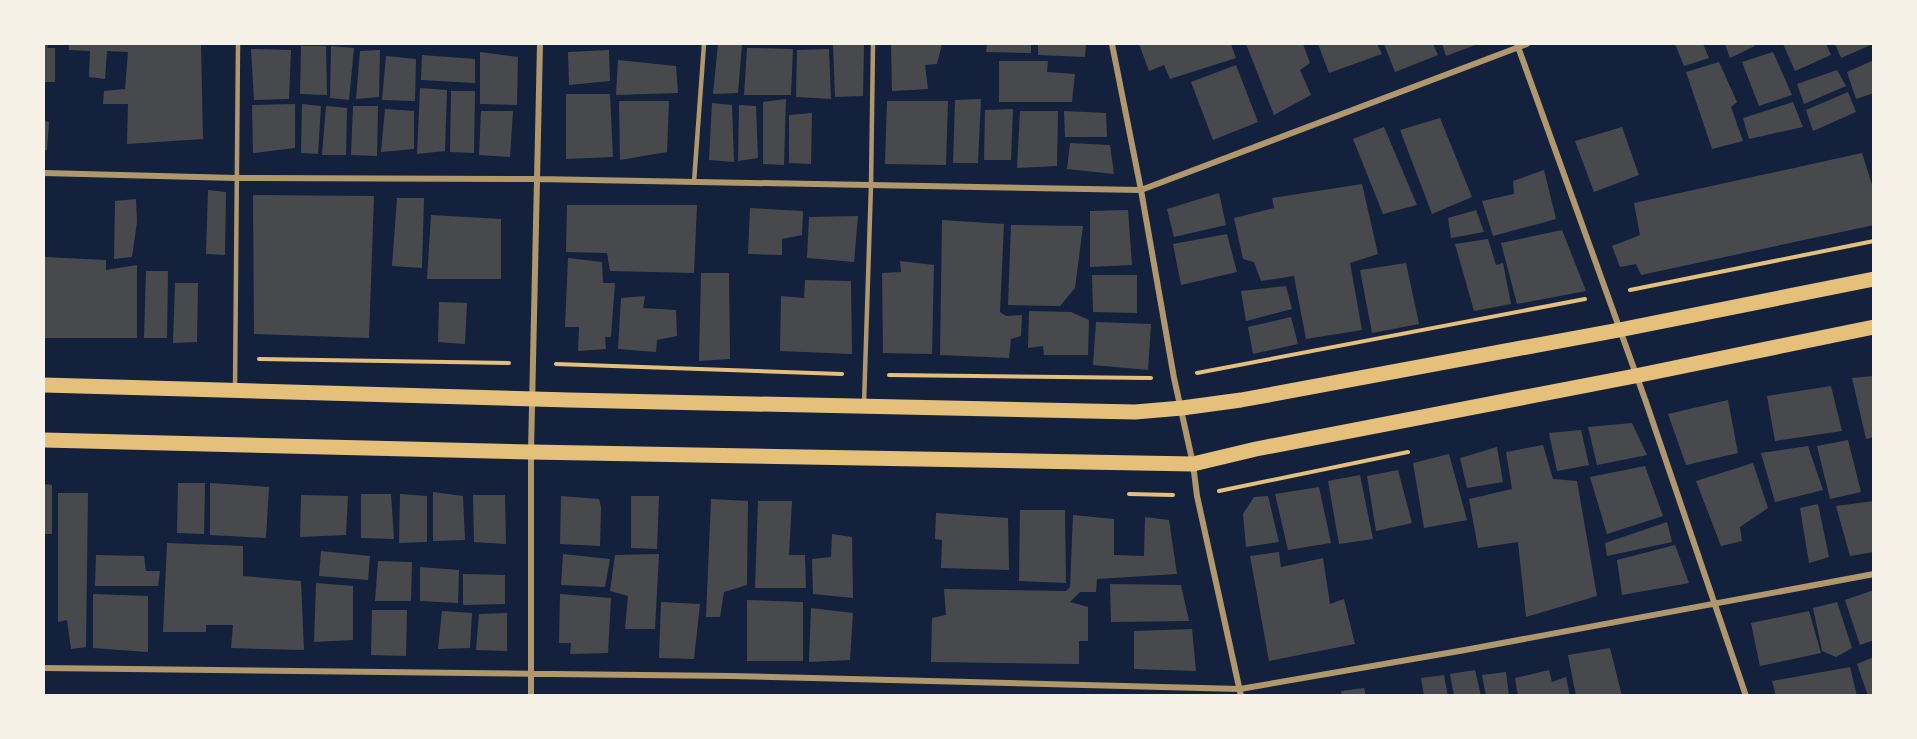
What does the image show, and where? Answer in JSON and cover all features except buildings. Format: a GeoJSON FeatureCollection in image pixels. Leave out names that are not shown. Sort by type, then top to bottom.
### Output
{"type":"FeatureCollection","features":[{"type":"Feature","properties":{"kind":"main road"},"geometry":{"type":"LineString","coordinates":[[44,386],[1136,412],[1265,396],[1619,330],[1874,279]]}},
{"type":"Feature","properties":{"kind":"main road"},"geometry":{"type":"LineString","coordinates":[[44,440],[531,452],[1193,464],[1256,449],[1874,327]]}},
{"type":"Feature","properties":{"kind":"street"},"geometry":{"type":"LineString","coordinates":[[531,696],[531,452],[540,44]]}},
{"type":"Feature","properties":{"kind":"street"},"geometry":{"type":"LineString","coordinates":[[1112,44],[1141,190],[1174,378],[1193,464],[1197,496],[1240,692]]}},
{"type":"Feature","properties":{"kind":"street"},"geometry":{"type":"LineString","coordinates":[[44,173],[236,178],[537,179],[1141,190],[1517,45],[1527,44]]}},
{"type":"Feature","properties":{"kind":"street"},"geometry":{"type":"LineString","coordinates":[[1517,45],[1608,294],[1746,696]]}},
{"type":"Feature","properties":{"kind":"street"},"geometry":{"type":"LineString","coordinates":[[44,668],[743,676],[1240,692],[1874,574]]}},
{"type":"Feature","properties":{"kind":"lane"},"geometry":{"type":"LineString","coordinates":[[235,390],[238,44]]}},
{"type":"Feature","properties":{"kind":"lane"},"geometry":{"type":"LineString","coordinates":[[694,182],[704,44]]}},
{"type":"Feature","properties":{"kind":"lane"},"geometry":{"type":"LineString","coordinates":[[864,407],[873,44]]}},
{"type":"Feature","properties":{"kind":"path"},"geometry":{"type":"LineString","coordinates":[[234,359],[533,364],[864,375],[1174,378],[1874,240]]}}]}
